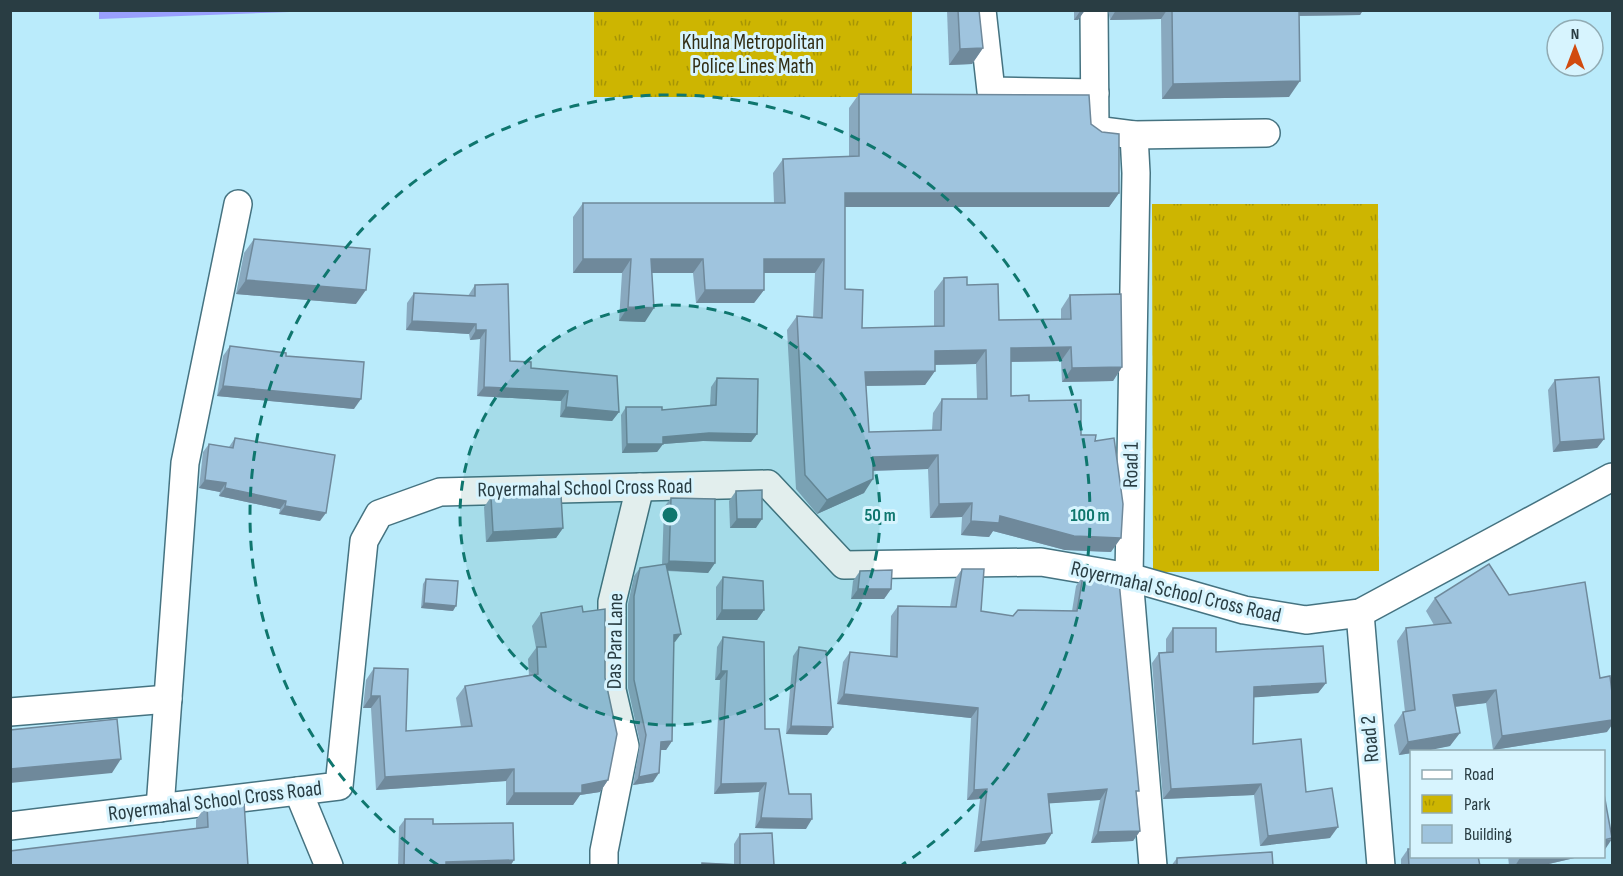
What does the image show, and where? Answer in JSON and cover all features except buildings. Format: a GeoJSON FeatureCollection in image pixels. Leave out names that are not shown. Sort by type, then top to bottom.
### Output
{"type":"FeatureCollection","features":[{"type":"Feature","properties":{"kind":"street"},"geometry":{"type":"LineString","coordinates":[[982,10],[991,91],[1095,93]]}},
{"type":"Feature","properties":{"kind":"street"},"geometry":{"type":"LineString","coordinates":[[1094,10],[1095,130],[1134,135],[1266,133]]}},
{"type":"Feature","properties":{"kind":"street","name":"Road 1"},"geometry":{"type":"LineString","coordinates":[[1134,135],[1136,173],[1129,577],[1153,866]]}},
{"type":"Feature","properties":{"kind":"street"},"geometry":{"type":"LineString","coordinates":[[160,808],[185,463],[238,204]]}},
{"type":"Feature","properties":{"kind":"street"},"geometry":{"type":"LineString","coordinates":[[1360,614],[1612,477]]}},
{"type":"Feature","properties":{"kind":"street","name":"Royermahal School Cross Road"},"geometry":{"type":"LineString","coordinates":[[10,826],[339,786],[364,541],[379,514],[440,492],[768,484],[844,565],[1041,562],[1129,577],[1244,610],[1306,620],[1360,614]]}},
{"type":"Feature","properties":{"kind":"street","name":"Das Para Lane"},"geometry":{"type":"LineString","coordinates":[[604,866],[604,851],[625,746],[612,690],[612,602],[640,487]]}},
{"type":"Feature","properties":{"kind":"street","name":"Road 2"},"geometry":{"type":"LineString","coordinates":[[1360,614],[1381,866]]}},
{"type":"Feature","properties":{"kind":"street"},"geometry":{"type":"LineString","coordinates":[[10,711],[168,699]]}},
{"type":"Feature","properties":{"kind":"street"},"geometry":{"type":"LineString","coordinates":[[298,790],[329,866]]}},
{"type":"Feature","properties":{"kind":"green space","name":"Khulna Metropolitan Police Lines Math"},"geometry":{"type":"Polygon","coordinates":[[[594,11],[912,11],[912,97],[594,97],[594,11]]]}},
{"type":"Feature","properties":{"kind":"green space"},"geometry":{"type":"Polygon","coordinates":[[[1152,204],[1378,204],[1379,571],[1153,572],[1152,204]]]}},
{"type":"Feature","properties":{"kind":"water"},"geometry":{"type":"Polygon","coordinates":[[[99,10],[318,11],[99,19],[99,10]]]}}]}
